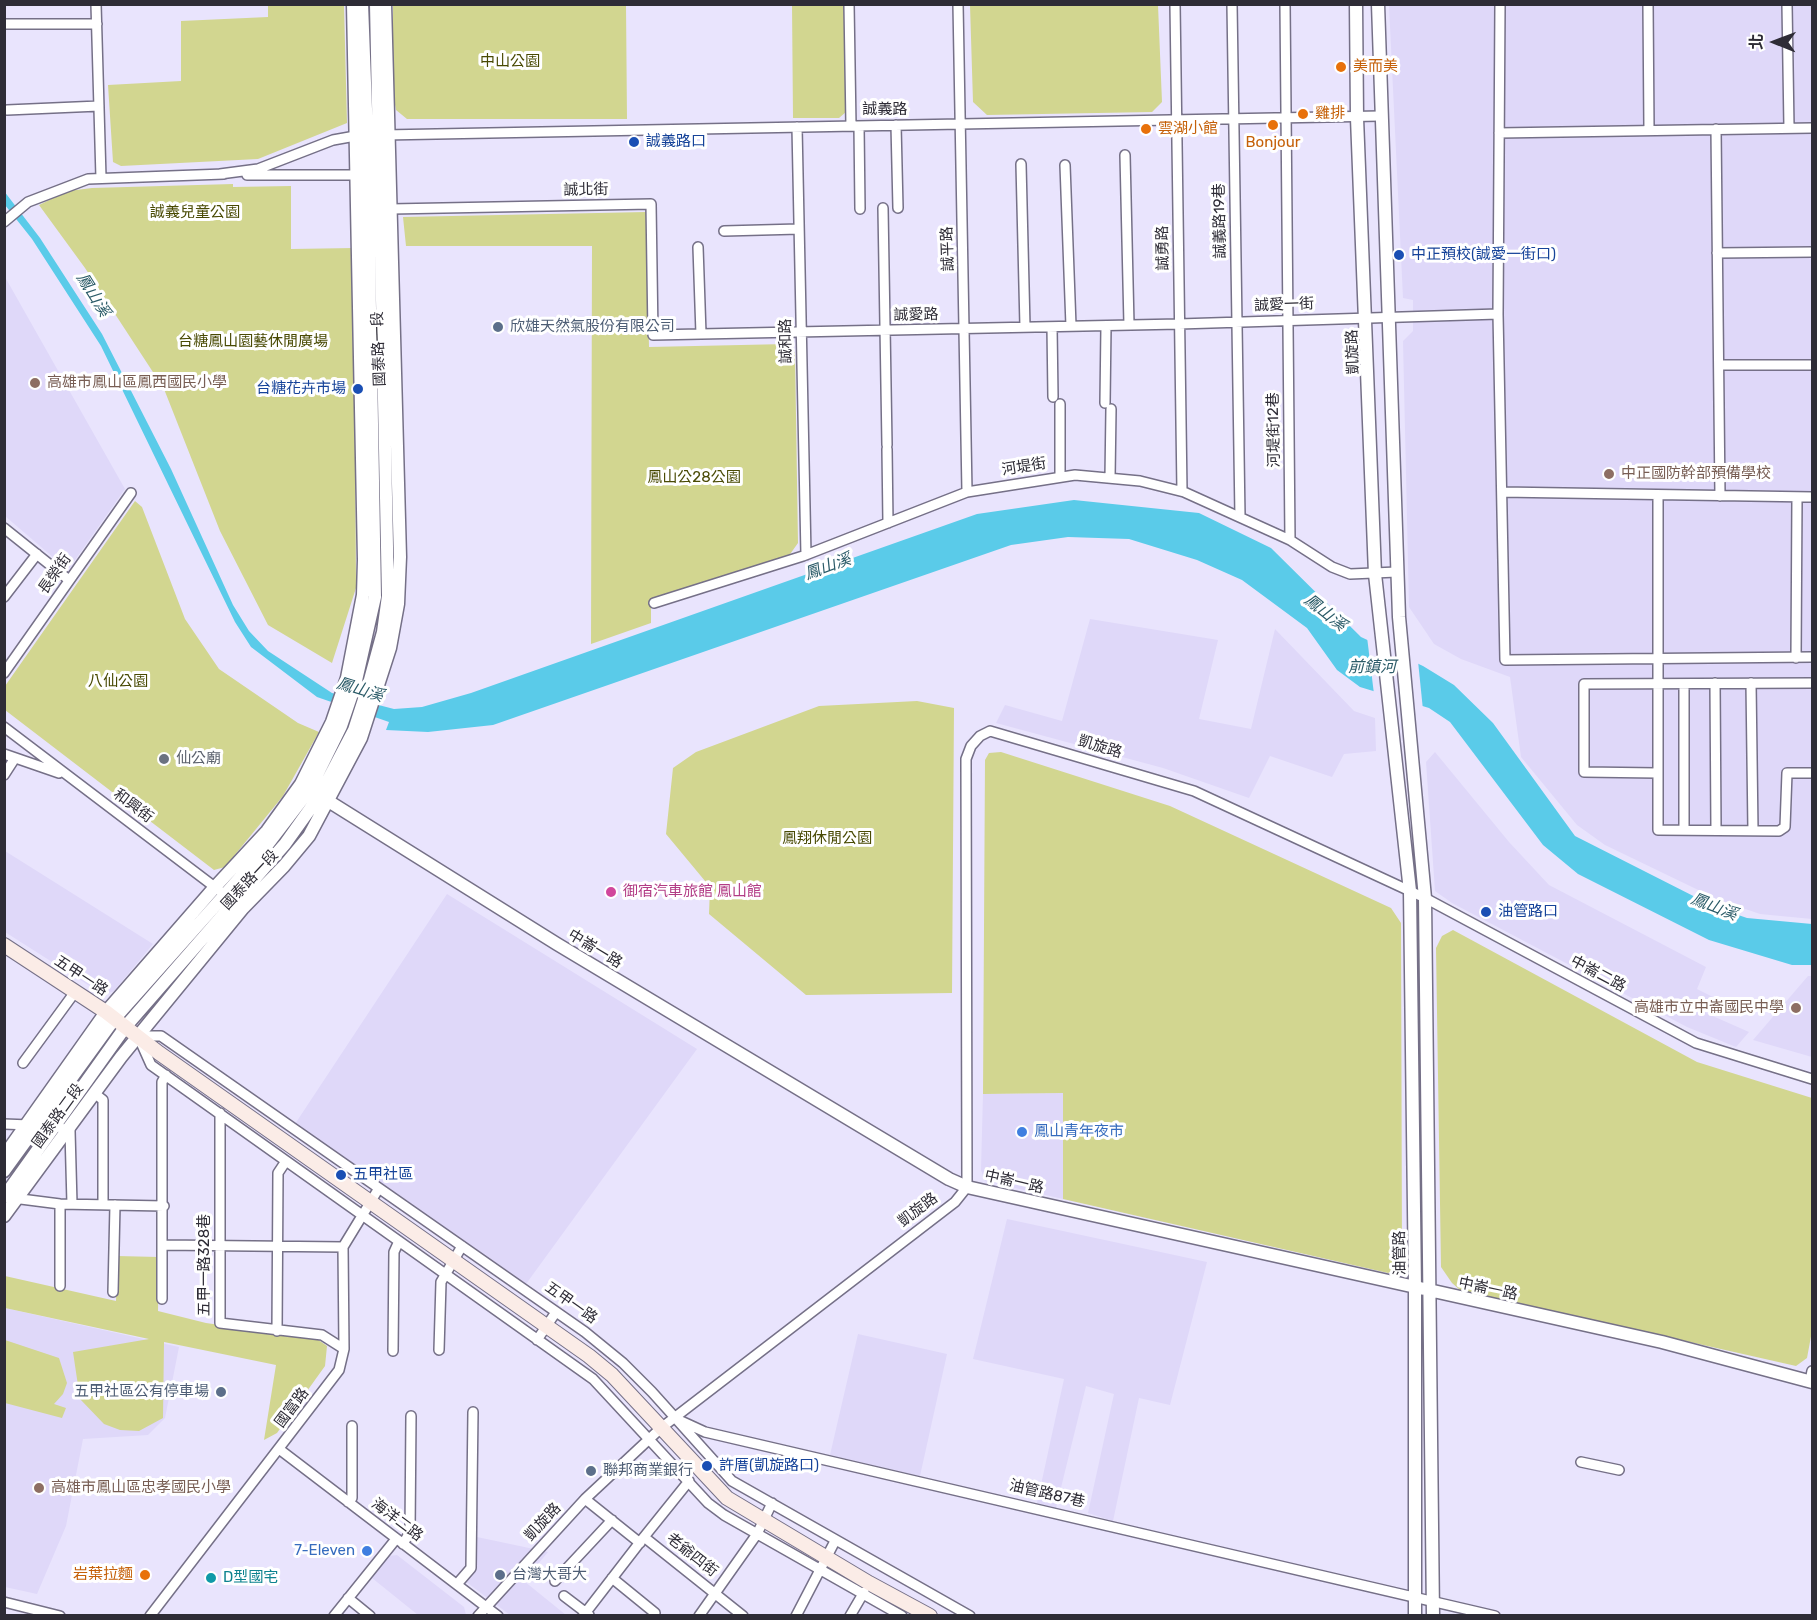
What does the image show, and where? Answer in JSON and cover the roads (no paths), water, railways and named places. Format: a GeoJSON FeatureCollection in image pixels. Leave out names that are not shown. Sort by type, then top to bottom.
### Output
{"type":"FeatureCollection","features":[{"type":"Feature","properties":{"kind":"main road","name":"五甲一路"},"geometry":{"type":"LineString","coordinates":[[4,945],[116,1019],[366,1209],[453,1261],[612,1375],[727,1498],[760,1528],[865,1589],[930,1616]]}},
{"type":"Feature","properties":{"kind":"street"},"geometry":{"type":"LineString","coordinates":[[96,4],[101,178]]}},
{"type":"Feature","properties":{"kind":"street","name":"國泰路一段"},"geometry":{"type":"LineString","coordinates":[[353,4],[360,79],[391,209],[400,557],[398,604],[390,648],[372,688]]}},
{"type":"Feature","properties":{"kind":"street","name":"國泰路一段"},"geometry":{"type":"LineString","coordinates":[[360,79],[362,4]]}},
{"type":"Feature","properties":{"kind":"street","name":"國泰路一段"},"geometry":{"type":"LineString","coordinates":[[116,1019],[229,897],[284,867],[309,836],[315,792],[375,597],[373,135],[376,4]]}},
{"type":"Feature","properties":{"kind":"street","name":"國泰路一段"},"geometry":{"type":"LineString","coordinates":[[138,1036],[229,897],[273,839],[315,792],[359,730],[372,688],[388,596],[373,135],[386,4]]}},
{"type":"Feature","properties":{"kind":"street"},"geometry":{"type":"LineString","coordinates":[[849,4],[861,209]]}},
{"type":"Feature","properties":{"kind":"street","name":"誠平路"},"geometry":{"type":"LineString","coordinates":[[958,4],[967,492]]}},
{"type":"Feature","properties":{"kind":"street","name":"誠勇路"},"geometry":{"type":"LineString","coordinates":[[1175,4],[1182,491]]}},
{"type":"Feature","properties":{"kind":"street","name":"誠義路19巷"},"geometry":{"type":"LineString","coordinates":[[1232,4],[1240,517]]}},
{"type":"Feature","properties":{"kind":"street","name":"河堤街12巷"},"geometry":{"type":"LineString","coordinates":[[1285,4],[1290,540]]}},
{"type":"Feature","properties":{"kind":"street","name":"凱旋路"},"geometry":{"type":"LineString","coordinates":[[1356,4],[1357,118],[1367,317],[1375,574],[1410,891]]}},
{"type":"Feature","properties":{"kind":"street"},"geometry":{"type":"LineString","coordinates":[[1378,4],[1380,116],[1390,316],[1399,617],[1425,898]]}},
{"type":"Feature","properties":{"kind":"street"},"geometry":{"type":"LineString","coordinates":[[1500,4],[1498,314],[1505,660],[1812,657]]}},
{"type":"Feature","properties":{"kind":"street"},"geometry":{"type":"LineString","coordinates":[[1648,4],[1649,130]]}},
{"type":"Feature","properties":{"kind":"street"},"geometry":{"type":"LineString","coordinates":[[1787,4],[1789,128]]}},
{"type":"Feature","properties":{"kind":"street"},"geometry":{"type":"LineString","coordinates":[[4,24],[97,24]]}},
{"type":"Feature","properties":{"kind":"street"},"geometry":{"type":"LineString","coordinates":[[4,99],[6,112],[99,106]]}},
{"type":"Feature","properties":{"kind":"street","name":"誠義路"},"geometry":{"type":"LineString","coordinates":[[220,174],[258,169],[333,140],[373,135],[1380,116]]}},
{"type":"Feature","properties":{"kind":"street"},"geometry":{"type":"LineString","coordinates":[[896,125],[898,207]]}},
{"type":"Feature","properties":{"kind":"street","name":"誠和路"},"geometry":{"type":"LineString","coordinates":[[798,127],[798,230],[806,555]]}},
{"type":"Feature","properties":{"kind":"street"},"geometry":{"type":"LineString","coordinates":[[1499,133],[1812,128]]}},
{"type":"Feature","properties":{"kind":"street"},"geometry":{"type":"LineString","coordinates":[[1716,129],[1720,496]]}},
{"type":"Feature","properties":{"kind":"street","name":"國泰路一段"},"geometry":{"type":"LineString","coordinates":[[351,681],[360,616],[364,560],[357,175],[373,135]]}},
{"type":"Feature","properties":{"kind":"street"},"geometry":{"type":"LineString","coordinates":[[1125,155],[1129,325]]}},
{"type":"Feature","properties":{"kind":"street"},"geometry":{"type":"LineString","coordinates":[[1021,164],[1025,327]]}},
{"type":"Feature","properties":{"kind":"street"},"geometry":{"type":"LineString","coordinates":[[1065,165],[1071,326]]}},
{"type":"Feature","properties":{"kind":"street"},"geometry":{"type":"LineString","coordinates":[[4,222],[28,202],[88,178],[220,174],[357,175]]}},
{"type":"Feature","properties":{"kind":"street","name":"誠北街"},"geometry":{"type":"LineString","coordinates":[[391,209],[651,204],[653,335]]}},
{"type":"Feature","properties":{"kind":"street"},"geometry":{"type":"LineString","coordinates":[[883,208],[888,523]]}},
{"type":"Feature","properties":{"kind":"street"},"geometry":{"type":"LineString","coordinates":[[724,231],[798,230]]}},
{"type":"Feature","properties":{"kind":"street"},"geometry":{"type":"LineString","coordinates":[[698,248],[701,334]]}},
{"type":"Feature","properties":{"kind":"street"},"geometry":{"type":"LineString","coordinates":[[1718,254],[1812,252]]}},
{"type":"Feature","properties":{"kind":"street","name":"誠愛一街"},"geometry":{"type":"LineString","coordinates":[[1179,324],[1498,314]]}},
{"type":"Feature","properties":{"kind":"street","name":"誠愛路"},"geometry":{"type":"LineString","coordinates":[[653,335],[1179,324]]}},
{"type":"Feature","properties":{"kind":"street"},"geometry":{"type":"LineString","coordinates":[[1106,326],[1110,478]]}},
{"type":"Feature","properties":{"kind":"street"},"geometry":{"type":"LineString","coordinates":[[1052,327],[1060,477]]}},
{"type":"Feature","properties":{"kind":"street"},"geometry":{"type":"LineString","coordinates":[[1719,365],[1812,365]]}},
{"type":"Feature","properties":{"kind":"street","name":"河堤街"},"geometry":{"type":"LineString","coordinates":[[654,603],[806,555],[967,492],[1075,475],[1140,481],[1182,491],[1290,540],[1332,567],[1350,574],[1397,572]]}},
{"type":"Feature","properties":{"kind":"street"},"geometry":{"type":"LineString","coordinates":[[1502,492],[1812,498]]}},
{"type":"Feature","properties":{"kind":"street","name":"長榮街"},"geometry":{"type":"LineString","coordinates":[[4,673],[131,493]]}},
{"type":"Feature","properties":{"kind":"street"},"geometry":{"type":"LineString","coordinates":[[1658,495],[1658,830],[1779,831],[1785,827],[1787,773],[1812,773]]}},
{"type":"Feature","properties":{"kind":"street"},"geometry":{"type":"LineString","coordinates":[[1796,658],[1797,497]]}},
{"type":"Feature","properties":{"kind":"street"},"geometry":{"type":"LineString","coordinates":[[4,528],[69,580]]}},
{"type":"Feature","properties":{"kind":"street"},"geometry":{"type":"LineString","coordinates":[[4,597],[37,554]]}},
{"type":"Feature","properties":{"kind":"street"},"geometry":{"type":"LineString","coordinates":[[1751,683],[1753,831]]}},
{"type":"Feature","properties":{"kind":"street"},"geometry":{"type":"LineString","coordinates":[[1657,773],[1584,772],[1584,684],[1812,683]]}},
{"type":"Feature","properties":{"kind":"street"},"geometry":{"type":"LineString","coordinates":[[1684,684],[1684,830]]}},
{"type":"Feature","properties":{"kind":"street"},"geometry":{"type":"LineString","coordinates":[[1715,684],[1716,830]]}},
{"type":"Feature","properties":{"kind":"street","name":"和興街"},"geometry":{"type":"LineString","coordinates":[[4,727],[229,897]]}},
{"type":"Feature","properties":{"kind":"street","name":"凱旋路"},"geometry":{"type":"LineString","coordinates":[[478,1616],[585,1498],[661,1428],[955,1202],[968,1187],[966,759],[970,746],[980,736],[990,731],[1005,734],[1194,791],[1410,891]]}},
{"type":"Feature","properties":{"kind":"street"},"geometry":{"type":"LineString","coordinates":[[4,754],[75,781]]}},
{"type":"Feature","properties":{"kind":"street"},"geometry":{"type":"LineString","coordinates":[[4,775],[15,758]]}},
{"type":"Feature","properties":{"kind":"street","name":"中崙一路"},"geometry":{"type":"LineString","coordinates":[[315,792],[557,945],[949,1179],[968,1187],[1662,1342],[1812,1378]]}},
{"type":"Feature","properties":{"kind":"street","name":"中崙二路"},"geometry":{"type":"LineString","coordinates":[[1410,891],[1696,1043],[1812,1079]]}},
{"type":"Feature","properties":{"kind":"street","name":"油管路"},"geometry":{"type":"LineString","coordinates":[[1410,891],[1433,1616]]}},
{"type":"Feature","properties":{"kind":"street","name":"國泰路一段"},"geometry":{"type":"LineString","coordinates":[[116,1019],[229,897]]}},
{"type":"Feature","properties":{"kind":"street","name":"油管路"},"geometry":{"type":"LineString","coordinates":[[1415,1616],[1425,898]]}},
{"type":"Feature","properties":{"kind":"street"},"geometry":{"type":"LineString","coordinates":[[24,1063],[75,992]]}},
{"type":"Feature","properties":{"kind":"street","name":"國泰路二段"},"geometry":{"type":"LineString","coordinates":[[4,1156],[32,1125],[116,1019]]}},
{"type":"Feature","properties":{"kind":"street","name":"國泰路二段"},"geometry":{"type":"LineString","coordinates":[[61,1127],[116,1019]]}},
{"type":"Feature","properties":{"kind":"street","name":"國泰路二段"},"geometry":{"type":"LineString","coordinates":[[4,1216],[8,1197],[61,1127],[94,1093],[138,1036]]}},
{"type":"Feature","properties":{"kind":"street","name":"五甲一路"},"geometry":{"type":"LineString","coordinates":[[760,1528],[724,1515],[593,1379],[399,1241],[366,1209],[286,1161],[166,1075],[146,1058],[138,1036],[161,1036],[556,1312],[622,1363],[700,1443],[732,1481],[970,1616]]}},
{"type":"Feature","properties":{"kind":"street"},"geometry":{"type":"LineString","coordinates":[[162,1299],[164,1206],[162,1082],[166,1075]]}},
{"type":"Feature","properties":{"kind":"street"},"geometry":{"type":"LineString","coordinates":[[94,1093],[103,1100],[103,1205]]}},
{"type":"Feature","properties":{"kind":"street","name":"五甲一路328巷"},"geometry":{"type":"LineString","coordinates":[[220,1113],[220,1323],[321,1335],[344,1348]]}},
{"type":"Feature","properties":{"kind":"street"},"geometry":{"type":"LineString","coordinates":[[4,1124],[61,1127],[70,1131],[72,1204]]}},
{"type":"Feature","properties":{"kind":"street","name":"國泰路二段"},"geometry":{"type":"LineString","coordinates":[[4,1172],[32,1125]]}},
{"type":"Feature","properties":{"kind":"street"},"geometry":{"type":"LineString","coordinates":[[277,1331],[278,1173],[286,1161]]}},
{"type":"Feature","properties":{"kind":"street"},"geometry":{"type":"LineString","coordinates":[[163,1245],[343,1247],[378,1188]]}},
{"type":"Feature","properties":{"kind":"street"},"geometry":{"type":"LineString","coordinates":[[8,1197],[60,1204],[164,1206]]}},
{"type":"Feature","properties":{"kind":"street"},"geometry":{"type":"LineString","coordinates":[[60,1204],[60,1286]]}},
{"type":"Feature","properties":{"kind":"street"},"geometry":{"type":"LineString","coordinates":[[113,1293],[115,1205]]}},
{"type":"Feature","properties":{"kind":"street"},"geometry":{"type":"LineString","coordinates":[[393,1351],[394,1252],[399,1241]]}},
{"type":"Feature","properties":{"kind":"street"},"geometry":{"type":"LineString","coordinates":[[439,1350],[441,1282],[462,1246]]}},
{"type":"Feature","properties":{"kind":"street","name":"國富路"},"geometry":{"type":"LineString","coordinates":[[150,1616],[336,1373],[344,1348],[343,1247]]}},
{"type":"Feature","properties":{"kind":"street"},"geometry":{"type":"LineString","coordinates":[[537,1340],[556,1312]]}},
{"type":"Feature","properties":{"kind":"street"},"geometry":{"type":"LineString","coordinates":[[458,1583],[471,1568],[473,1412]]}},
{"type":"Feature","properties":{"kind":"street"},"geometry":{"type":"LineString","coordinates":[[334,1616],[410,1532],[411,1416]]}},
{"type":"Feature","properties":{"kind":"street","name":"油管路87巷"},"geometry":{"type":"LineString","coordinates":[[674,1418],[705,1432],[1495,1616]]}},
{"type":"Feature","properties":{"kind":"street"},"geometry":{"type":"LineString","coordinates":[[348,1502],[352,1498],[352,1426]]}},
{"type":"Feature","properties":{"kind":"street","name":"海洋二路"},"geometry":{"type":"LineString","coordinates":[[279,1449],[458,1583],[498,1616]]}},
{"type":"Feature","properties":{"kind":"street"},"geometry":{"type":"LineString","coordinates":[[1581,1462],[1619,1470]]}},
{"type":"Feature","properties":{"kind":"street"},"geometry":{"type":"LineString","coordinates":[[564,1596],[586,1615],[612,1578],[689,1481]]}},
{"type":"Feature","properties":{"kind":"street","name":"老爺四街"},"geometry":{"type":"LineString","coordinates":[[585,1498],[612,1520],[716,1593],[743,1616]]}},
{"type":"Feature","properties":{"kind":"street"},"geometry":{"type":"LineString","coordinates":[[699,1616],[760,1528],[772,1503]]}},
{"type":"Feature","properties":{"kind":"street"},"geometry":{"type":"LineString","coordinates":[[555,1581],[612,1520]]}},
{"type":"Feature","properties":{"kind":"street"},"geometry":{"type":"LineString","coordinates":[[796,1616],[835,1541]]}},
{"type":"Feature","properties":{"kind":"street"},"geometry":{"type":"LineString","coordinates":[[612,1578],[655,1613]]}},
{"type":"Feature","properties":{"kind":"street"},"geometry":{"type":"LineString","coordinates":[[850,1616],[865,1589]]}},
{"type":"Feature","properties":{"kind":"street","name":"五甲一路"},"geometry":{"type":"LineString","coordinates":[[865,1589],[902,1616]]}},
{"type":"Feature","properties":{"kind":"street"},"geometry":{"type":"LineString","coordinates":[[348,1598],[370,1616]]}},
{"type":"Feature","properties":{"kind":"street"},"geometry":{"type":"LineString","coordinates":[[4,1602],[60,1616]]}},
{"type":"Feature","properties":{"kind":"water","name":"前鎮河"},"geometry":{"type":"Polygon","coordinates":[[[4,191],[40,238],[102,334],[171,469],[233,605],[249,631],[268,651],[332,693],[394,709],[422,707],[471,693],[977,514],[1074,500],[1199,513],[1271,548],[1361,637],[1423,666],[1454,685],[1493,723],[1575,836],[1715,907],[1747,918],[1812,924],[1812,965],[1792,965],[1709,940],[1578,874],[1543,845],[1450,722],[1429,708],[1360,687],[1337,670],[1307,628],[1242,580],[1197,560],[1129,539],[1068,537],[1011,545],[493,725],[428,732],[386,730],[389,722],[317,697],[251,647],[235,622],[101,346],[32,239],[5,205],[4,191]]]}},
{"type":"Feature","properties":{"kind":"place","name":"美而美"},"geometry":{"type":"Point","coordinates":[1341,67]}},
{"type":"Feature","properties":{"kind":"place","name":"雞排"},"geometry":{"type":"Point","coordinates":[1303,114]}},
{"type":"Feature","properties":{"kind":"place","name":"Bonjour"},"geometry":{"type":"Point","coordinates":[1273,125]}},
{"type":"Feature","properties":{"kind":"place","name":"雲湖小館"},"geometry":{"type":"Point","coordinates":[1146,129]}},
{"type":"Feature","properties":{"kind":"place","name":"誠義路口"},"geometry":{"type":"Point","coordinates":[634,142]}},
{"type":"Feature","properties":{"kind":"place","name":"中正預校(誠愛一街口)"},"geometry":{"type":"Point","coordinates":[1399,255]}},
{"type":"Feature","properties":{"kind":"place","name":"欣雄天然氣股份有限公司"},"geometry":{"type":"Point","coordinates":[498,327]}},
{"type":"Feature","properties":{"kind":"place","name":"高雄市鳳山區鳳西國民小學"},"geometry":{"type":"Point","coordinates":[35,383]}},
{"type":"Feature","properties":{"kind":"place","name":"台糖花卉市場"},"geometry":{"type":"Point","coordinates":[358,389]}},
{"type":"Feature","properties":{"kind":"place","name":"中正國防幹部預備學校"},"geometry":{"type":"Point","coordinates":[1609,474]}},
{"type":"Feature","properties":{"kind":"place","name":"仙公廟"},"geometry":{"type":"Point","coordinates":[164,759]}},
{"type":"Feature","properties":{"kind":"place","name":"御宿汽車旅館 鳳山館"},"geometry":{"type":"Point","coordinates":[611,892]}},
{"type":"Feature","properties":{"kind":"place","name":"油管路口"},"geometry":{"type":"Point","coordinates":[1486,912]}},
{"type":"Feature","properties":{"kind":"place","name":"高雄市立中崙國民中學"},"geometry":{"type":"Point","coordinates":[1796,1008]}},
{"type":"Feature","properties":{"kind":"place","name":"鳳山青年夜市"},"geometry":{"type":"Point","coordinates":[1022,1132]}},
{"type":"Feature","properties":{"kind":"place","name":"五甲社區"},"geometry":{"type":"Point","coordinates":[341,1175]}},
{"type":"Feature","properties":{"kind":"place","name":"五甲社區公有停車場"},"geometry":{"type":"Point","coordinates":[221,1392]}},
{"type":"Feature","properties":{"kind":"place","name":"許厝(凱旋路口)"},"geometry":{"type":"Point","coordinates":[707,1466]}},
{"type":"Feature","properties":{"kind":"place","name":"聯邦商業銀行"},"geometry":{"type":"Point","coordinates":[591,1471]}},
{"type":"Feature","properties":{"kind":"place","name":"高雄市鳳山區忠孝國民小學"},"geometry":{"type":"Point","coordinates":[39,1488]}},
{"type":"Feature","properties":{"kind":"place","name":"7-Eleven"},"geometry":{"type":"Point","coordinates":[367,1551]}},
{"type":"Feature","properties":{"kind":"place","name":"岩葉拉麵"},"geometry":{"type":"Point","coordinates":[145,1575]}},
{"type":"Feature","properties":{"kind":"place","name":"台灣大哥大"},"geometry":{"type":"Point","coordinates":[500,1575]}},
{"type":"Feature","properties":{"kind":"place","name":"D型國宅"},"geometry":{"type":"Point","coordinates":[211,1578]}},
{"type":"Feature","properties":{"kind":"park label","name":"中山公園"},"geometry":{"type":"Point","coordinates":[510,62]}},
{"type":"Feature","properties":{"kind":"park label","name":"誠義兒童公園"},"geometry":{"type":"Point","coordinates":[195,213]}},
{"type":"Feature","properties":{"kind":"park label","name":"台糖鳳山園藝休閒廣場"},"geometry":{"type":"Point","coordinates":[253,342]}},
{"type":"Feature","properties":{"kind":"park label","name":"鳳山公28公園"},"geometry":{"type":"Point","coordinates":[694,478]}},
{"type":"Feature","properties":{"kind":"park label","name":"八仙公園"},"geometry":{"type":"Point","coordinates":[118,682]}},
{"type":"Feature","properties":{"kind":"park label","name":"鳳翔休閒公園"},"geometry":{"type":"Point","coordinates":[827,839]}},
{"type":"Feature","properties":{"kind":"water label","name":"鳳山溪"},"geometry":{"type":"Point","coordinates":[93,295]}},
{"type":"Feature","properties":{"kind":"water label","name":"鳳山溪"},"geometry":{"type":"Point","coordinates":[828,567]}},
{"type":"Feature","properties":{"kind":"water label","name":"鳳山溪"},"geometry":{"type":"Point","coordinates":[1325,613]}},
{"type":"Feature","properties":{"kind":"water label","name":"鳳山溪"},"geometry":{"type":"Point","coordinates":[360,690]}},
{"type":"Feature","properties":{"kind":"water label","name":"鳳山溪"},"geometry":{"type":"Point","coordinates":[1714,907]}}]}
